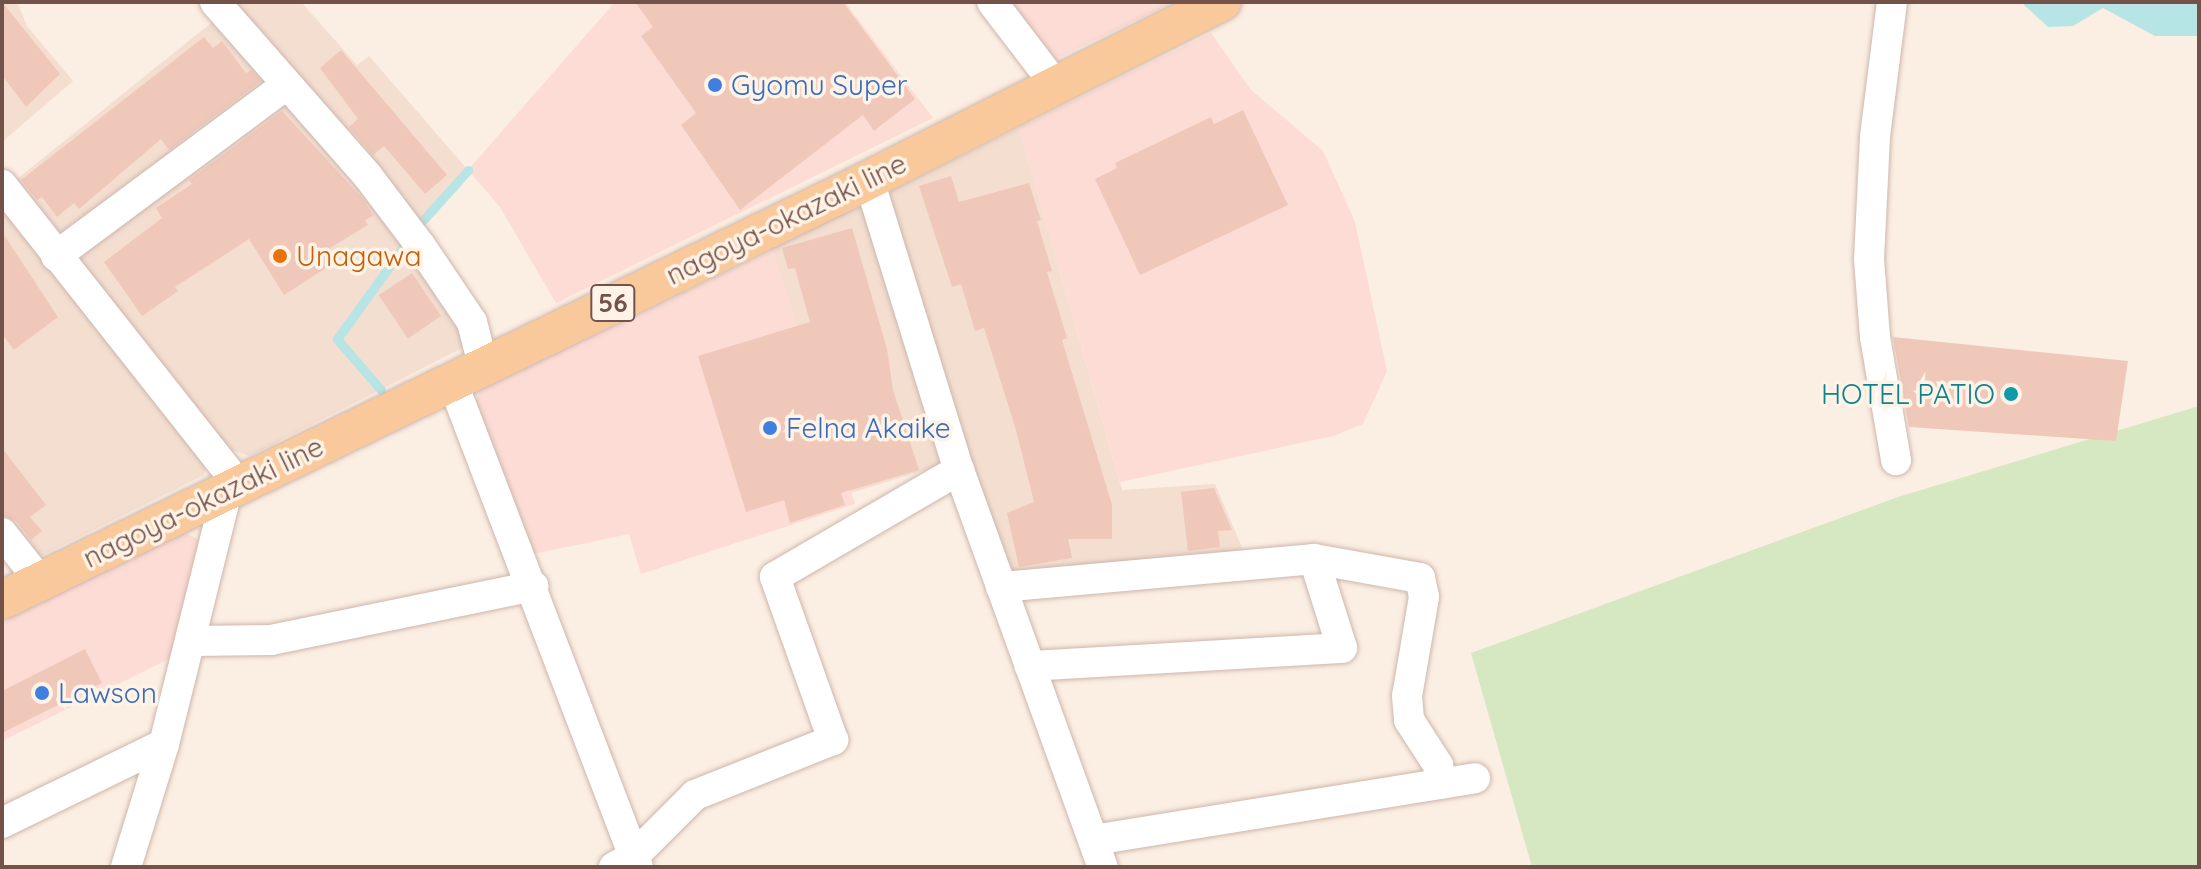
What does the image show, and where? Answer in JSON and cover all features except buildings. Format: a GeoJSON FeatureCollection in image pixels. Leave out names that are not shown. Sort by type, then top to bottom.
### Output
{"type":"FeatureCollection","features":[{"type":"Feature","properties":{"kind":"main road","name":"nagoya-okazaki line"},"geometry":{"type":"LineString","coordinates":[[2,600],[869,180],[1222,2]]}},
{"type":"Feature","properties":{"kind":"street"},"geometry":{"type":"LineString","coordinates":[[215,2],[285,86],[367,175],[420,245],[472,322],[468,373],[533,586],[629,863],[695,795],[833,740],[775,577],[959,470]]}},
{"type":"Feature","properties":{"kind":"street"},"geometry":{"type":"LineString","coordinates":[[992,2],[1057,87]]}},
{"type":"Feature","properties":{"kind":"street"},"geometry":{"type":"LineString","coordinates":[[1892,2],[1875,137],[1869,259],[1875,337],[1896,460]]}},
{"type":"Feature","properties":{"kind":"street"},"geometry":{"type":"LineString","coordinates":[[56,256],[285,86]]}},
{"type":"Feature","properties":{"kind":"street"},"geometry":{"type":"LineString","coordinates":[[869,180],[959,470],[1098,853],[1475,778]]}},
{"type":"Feature","properties":{"kind":"street"},"geometry":{"type":"LineString","coordinates":[[2,185],[233,488],[164,744],[126,867]]}},
{"type":"Feature","properties":{"kind":"street"},"geometry":{"type":"LineString","coordinates":[[2,533],[40,581]]}},
{"type":"Feature","properties":{"kind":"street"},"geometry":{"type":"LineString","coordinates":[[1001,587],[1314,559],[1420,578],[1424,597],[1407,696],[1409,720],[1438,765],[1441,784]]}},
{"type":"Feature","properties":{"kind":"street"},"geometry":{"type":"LineString","coordinates":[[1030,666],[1342,648],[1314,559]]}},
{"type":"Feature","properties":{"kind":"street"},"geometry":{"type":"LineString","coordinates":[[191,641],[271,640],[533,586]]}},
{"type":"Feature","properties":{"kind":"street"},"geometry":{"type":"LineString","coordinates":[[2,823],[164,744]]}},
{"type":"Feature","properties":{"kind":"shaded area"},"geometry":{"type":"Polygon","coordinates":[[[2,2],[17,2],[27,26],[73,81],[2,142],[2,2]]]}},
{"type":"Feature","properties":{"kind":"shaded area"},"geometry":{"type":"Polygon","coordinates":[[[225,2],[301,2],[357,65],[369,56],[468,170],[416,228],[225,2]]]}},
{"type":"Feature","properties":{"kind":"shaded area"},"geometry":{"type":"Polygon","coordinates":[[[615,2],[845,2],[933,118],[556,303],[500,207],[468,170],[615,2]]]}},
{"type":"Feature","properties":{"kind":"shaded area"},"geometry":{"type":"Polygon","coordinates":[[[1003,2],[1174,2],[1050,62],[1003,2]]]}},
{"type":"Feature","properties":{"kind":"shaded area"},"geometry":{"type":"Polygon","coordinates":[[[216,19],[267,73],[264,89],[72,234],[53,230],[17,179],[216,19]]]}},
{"type":"Feature","properties":{"kind":"shaded area"},"geometry":{"type":"Polygon","coordinates":[[[1211,33],[1251,90],[1323,151],[1355,222],[1387,371],[1363,424],[1333,436],[1120,482],[1019,128],[1211,33]]]}},
{"type":"Feature","properties":{"kind":"shaded area"},"geometry":{"type":"Polygon","coordinates":[[[276,102],[292,102],[464,325],[468,345],[250,456],[228,449],[74,253],[276,102]]]}},
{"type":"Feature","properties":{"kind":"shaded area"},"geometry":{"type":"Polygon","coordinates":[[[1019,128],[1122,490],[1215,484],[1247,559],[1020,580],[1002,570],[883,195],[1019,128]]]}},
{"type":"Feature","properties":{"kind":"shaded area"},"geometry":{"type":"Polygon","coordinates":[[[2,205],[206,465],[204,475],[31,561],[2,524],[2,205]]]}},
{"type":"Feature","properties":{"kind":"shaded area"},"geometry":{"type":"Polygon","coordinates":[[[862,207],[941,465],[846,494],[767,236],[862,207]]]}},
{"type":"Feature","properties":{"kind":"shaded area"},"geometry":{"type":"Polygon","coordinates":[[[773,250],[855,504],[641,574],[629,534],[533,554],[474,408],[480,390],[773,250]]]}},
{"type":"Feature","properties":{"kind":"shaded area"},"geometry":{"type":"Polygon","coordinates":[[[184,532],[202,541],[173,657],[2,741],[2,622],[184,532]]]}},
{"type":"Feature","properties":{"kind":"green space"},"geometry":{"type":"Polygon","coordinates":[[[2199,406],[2199,867],[1532,867],[1471,653],[1898,497],[2199,406]]]}},
{"type":"Feature","properties":{"kind":"water"},"geometry":{"type":"Polygon","coordinates":[[[2021,2],[2199,2],[2199,36],[2155,36],[2103,8],[2073,26],[2048,27],[2021,2]]]}},
{"type":"Feature","properties":{"kind":"waterway"},"geometry":{"type":"LineString","coordinates":[[416,228],[468,170]]}},
{"type":"Feature","properties":{"kind":"waterway"},"geometry":{"type":"LineString","coordinates":[[381,390],[337,339],[407,242]]}},
{"type":"Feature","properties":{"kind":"place","name":"Gyomu Super"},"geometry":{"type":"Point","coordinates":[715,85]}},
{"type":"Feature","properties":{"kind":"place","name":"Unagawa"},"geometry":{"type":"Point","coordinates":[280,256]}},
{"type":"Feature","properties":{"kind":"place","name":"HOTEL PATIO"},"geometry":{"type":"Point","coordinates":[2011,394]}},
{"type":"Feature","properties":{"kind":"place","name":"Felna Akaike"},"geometry":{"type":"Point","coordinates":[770,428]}},
{"type":"Feature","properties":{"kind":"place","name":"Lawson"},"geometry":{"type":"Point","coordinates":[42,693]}}]}
